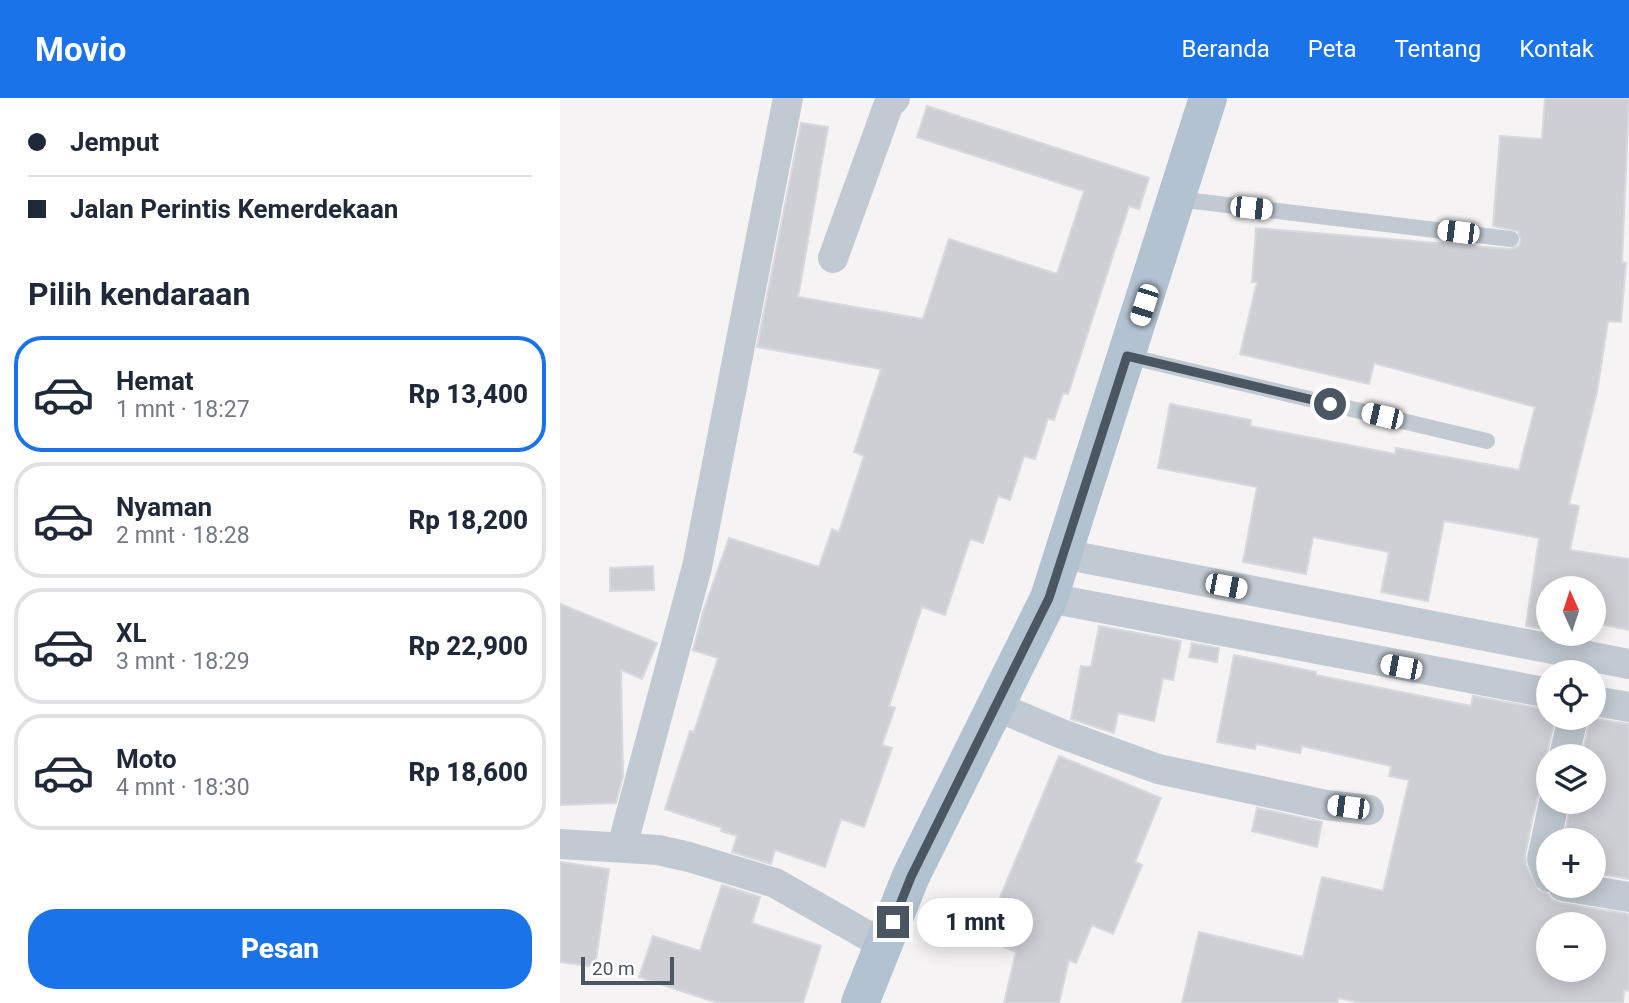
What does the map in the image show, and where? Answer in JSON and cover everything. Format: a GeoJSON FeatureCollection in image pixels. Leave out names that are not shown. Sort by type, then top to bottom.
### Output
{"type":"FeatureCollection","features":[{"type":"Feature","properties":{"kind":"main road"},"geometry":{"type":"LineString","coordinates":[[860,1003],[911,877],[1049,598],[1208,98]]}},
{"type":"Feature","properties":{"kind":"street"},"geometry":{"type":"LineString","coordinates":[[622,846],[696,567],[788,98]]}},
{"type":"Feature","properties":{"kind":"street"},"geometry":{"type":"LineString","coordinates":[[834,258],[888,106],[895,98]]}},
{"type":"Feature","properties":{"kind":"street"},"geometry":{"type":"LineString","coordinates":[[1063,554],[1388,618],[1570,660]]}},
{"type":"Feature","properties":{"kind":"street"},"geometry":{"type":"LineString","coordinates":[[1049,598],[1536,691]]}},
{"type":"Feature","properties":{"kind":"street"},"geometry":{"type":"LineString","coordinates":[[1375,662],[1388,618]]}},
{"type":"Feature","properties":{"kind":"street"},"geometry":{"type":"LineString","coordinates":[[1606,664],[1629,664]]}},
{"type":"Feature","properties":{"kind":"street"},"geometry":{"type":"LineString","coordinates":[[1606,703],[1629,707]]}},
{"type":"Feature","properties":{"kind":"street"},"geometry":{"type":"LineString","coordinates":[[995,706],[1158,769],[1326,805],[1369,810]]}},
{"type":"Feature","properties":{"kind":"street"},"geometry":{"type":"LineString","coordinates":[[560,844],[622,846],[689,857],[775,883],[884,945]]}},
{"type":"Feature","properties":{"kind":"street"},"geometry":{"type":"LineString","coordinates":[[1606,893],[1629,897]]}},
{"type":"Feature","properties":{"kind":"lane"},"geometry":{"type":"LineString","coordinates":[[1177,200],[1511,239]]}},
{"type":"Feature","properties":{"kind":"lane"},"geometry":{"type":"LineString","coordinates":[[1127,356],[1487,441]]}},
{"type":"Feature","properties":{"kind":"building"},"geometry":{"type":"Polygon","coordinates":[[[1545,98],[1629,98],[1622,262],[1626,263],[1621,322],[1608,321],[1597,392],[1569,504],[1579,506],[1570,550],[1629,559],[1629,630],[1606,625],[1606,576],[1536,576],[1536,628],[1526,626],[1539,538],[1486,528],[1444,521],[1428,601],[1381,592],[1389,552],[1313,537],[1306,574],[1243,562],[1257,487],[1158,468],[1170,404],[1251,420],[1250,426],[1395,454],[1396,448],[1519,470],[1535,407],[1374,363],[1369,384],[1240,354],[1257,282],[1252,282],[1256,228],[1510,249],[1519,246],[1521,240],[1518,231],[1493,226],[1500,136],[1542,139],[1545,98]]]}},
{"type":"Feature","properties":{"kind":"building"},"geometry":{"type":"Polygon","coordinates":[[[927,106],[1149,178],[1139,209],[1129,206],[1068,394],[1063,393],[1054,420],[1048,418],[1035,459],[1024,456],[1010,500],[998,496],[983,543],[970,539],[945,615],[922,607],[889,706],[895,708],[882,745],[892,748],[864,827],[841,819],[825,867],[775,850],[771,864],[732,852],[737,836],[721,831],[722,828],[665,809],[690,731],[694,732],[718,658],[693,650],[703,612],[729,538],[819,567],[832,529],[839,532],[864,456],[854,452],[881,369],[757,347],[801,123],[828,127],[798,297],[923,319],[949,239],[1057,274],[1084,191],[917,137],[927,106]]]}},
{"type":"Feature","properties":{"kind":"building"},"geometry":{"type":"Polygon","coordinates":[[[653,566],[654,590],[610,591],[610,568],[653,566]]]}},
{"type":"Feature","properties":{"kind":"building"},"geometry":{"type":"Polygon","coordinates":[[[560,604],[657,643],[642,679],[621,670],[623,776],[616,803],[560,805],[560,604]]]}},
{"type":"Feature","properties":{"kind":"building"},"geometry":{"type":"Polygon","coordinates":[[[1099,626],[1181,641],[1173,680],[1163,678],[1154,721],[1118,713],[1114,733],[1071,719],[1081,666],[1091,667],[1099,626]]]}},
{"type":"Feature","properties":{"kind":"building"},"geometry":{"type":"Polygon","coordinates":[[[1192,643],[1219,648],[1217,662],[1189,657],[1192,643]]]}},
{"type":"Feature","properties":{"kind":"building"},"geometry":{"type":"Polygon","coordinates":[[[1234,655],[1316,672],[1316,675],[1471,706],[1473,696],[1536,708],[1536,730],[1552,730],[1549,744],[1536,744],[1536,803],[1525,855],[1526,865],[1536,886],[1536,898],[1551,898],[1560,903],[1629,914],[1629,991],[1624,990],[1623,1003],[1360,1003],[1339,998],[1337,1003],[1182,1003],[1199,932],[1303,957],[1322,877],[1383,891],[1409,780],[1389,776],[1391,766],[1302,746],[1300,753],[1256,744],[1255,749],[1217,742],[1234,655]]]}},
{"type":"Feature","properties":{"kind":"building"},"geometry":{"type":"Polygon","coordinates":[[[1606,720],[1629,724],[1629,879],[1606,875],[1606,828],[1566,828],[1569,814],[1606,814],[1606,744],[1585,744],[1587,730],[1606,730],[1606,720]]]}},
{"type":"Feature","properties":{"kind":"building"},"geometry":{"type":"Polygon","coordinates":[[[1059,756],[1161,798],[1135,862],[1142,865],[1113,934],[1092,925],[1076,963],[1069,960],[1059,1003],[1004,1003],[1016,952],[983,938],[1059,756]]]}},
{"type":"Feature","properties":{"kind":"building"},"geometry":{"type":"Polygon","coordinates":[[[1257,808],[1322,822],[1317,847],[1252,831],[1257,808]]]}},
{"type":"Feature","properties":{"kind":"building"},"geometry":{"type":"Polygon","coordinates":[[[560,862],[609,869],[595,967],[560,962],[560,862]]]}},
{"type":"Feature","properties":{"kind":"building"},"geometry":{"type":"Polygon","coordinates":[[[722,885],[760,897],[752,923],[821,946],[803,1003],[718,1003],[639,977],[653,936],[700,951],[722,885]]]}},
{"type":"Feature","properties":{"kind":"route"},"geometry":{"type":"LineString","coordinates":[[893,922],[911,877],[1049,598],[1127,356],[1330,404]]}}]}
